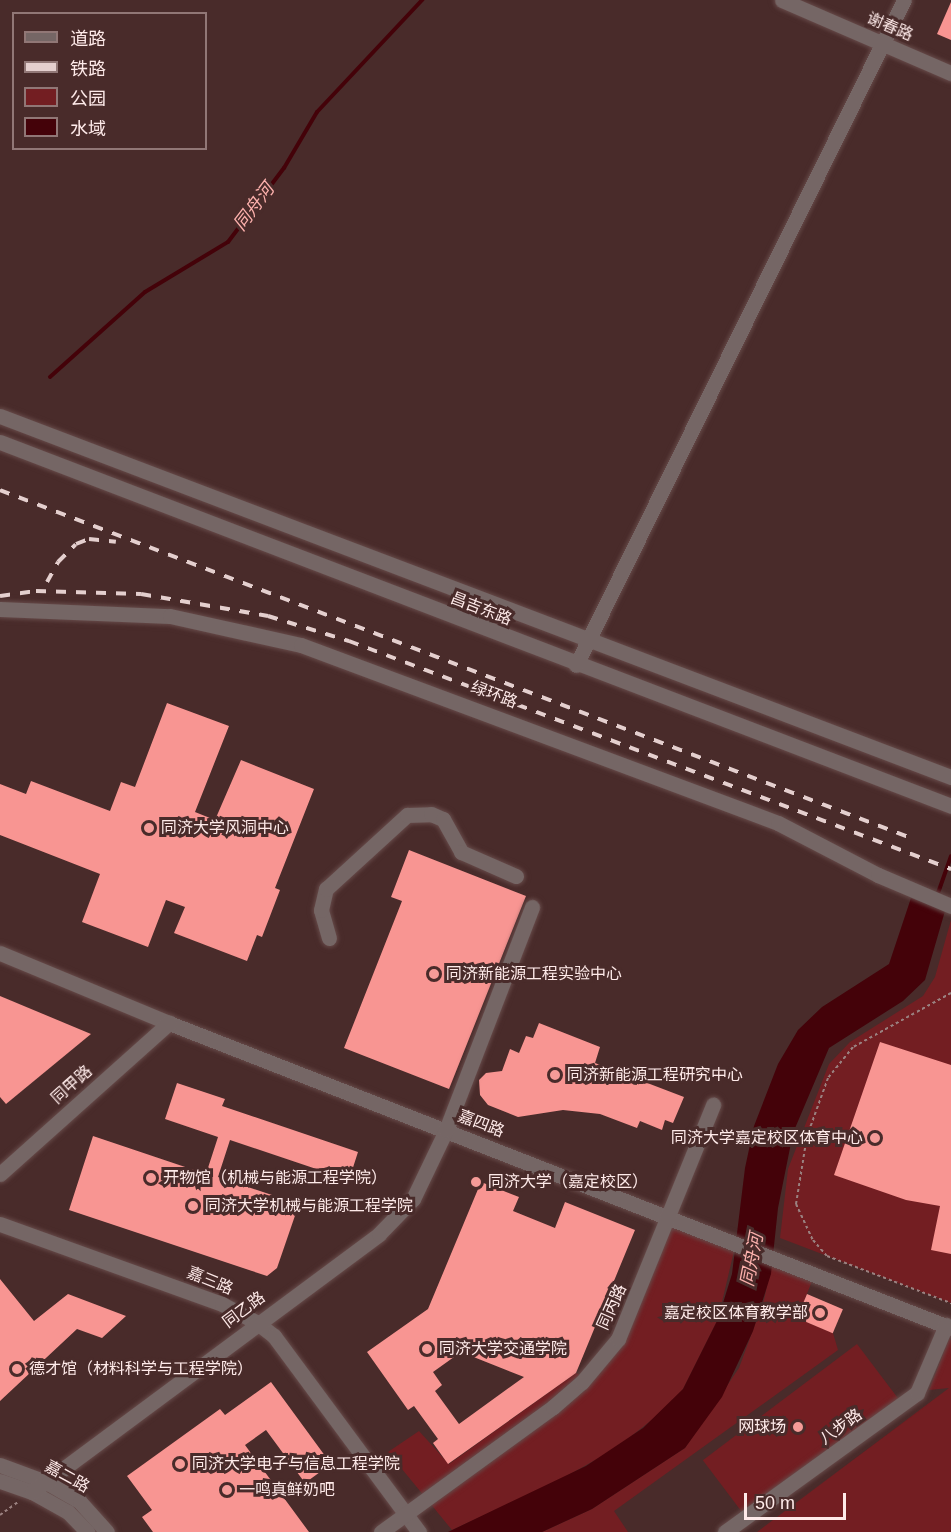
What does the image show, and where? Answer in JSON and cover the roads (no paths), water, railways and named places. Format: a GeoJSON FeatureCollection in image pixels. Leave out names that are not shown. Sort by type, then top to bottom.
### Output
{"type":"FeatureCollection","features":[{"type":"Feature","properties":{"kind":"street","name":"谢春路"},"geometry":{"type":"LineString","coordinates":[[782,0],[951,73]]}},
{"type":"Feature","properties":{"kind":"street"},"geometry":{"type":"LineString","coordinates":[[576,664],[904,0]]}},
{"type":"Feature","properties":{"kind":"street","name":"昌吉东路"},"geometry":{"type":"LineString","coordinates":[[0,416],[951,777]]}},
{"type":"Feature","properties":{"kind":"street","name":"昌吉东路"},"geometry":{"type":"LineString","coordinates":[[0,442],[950,806]]}},
{"type":"Feature","properties":{"kind":"street","name":"绿环路"},"geometry":{"type":"LineString","coordinates":[[0,609],[170,616],[301,645],[778,823],[905,888],[951,906]]}},
{"type":"Feature","properties":{"kind":"street"},"geometry":{"type":"LineString","coordinates":[[329,938],[321,910],[326,890],[407,815],[432,814],[443,819],[461,852],[516,876]]}},
{"type":"Feature","properties":{"kind":"street","name":"同乙路"},"geometry":{"type":"LineString","coordinates":[[32,1491],[396,1218],[426,1176],[532,907]]}},
{"type":"Feature","properties":{"kind":"street","name":"嘉四路"},"geometry":{"type":"LineString","coordinates":[[0,952],[169,1023],[670,1215],[948,1326]]}},
{"type":"Feature","properties":{"kind":"street","name":"同甲路"},"geometry":{"type":"LineString","coordinates":[[0,1174],[169,1023]]}},
{"type":"Feature","properties":{"kind":"street","name":"同丙路"},"geometry":{"type":"LineString","coordinates":[[381,1532],[553,1407],[598,1364],[618,1339],[713,1105]]}},
{"type":"Feature","properties":{"kind":"street","name":"嘉三路"},"geometry":{"type":"LineString","coordinates":[[0,1224],[222,1304],[256,1322],[274,1336],[419,1532]]}},
{"type":"Feature","properties":{"kind":"street","name":"八步路"},"geometry":{"type":"LineString","coordinates":[[725,1532],[917,1393],[948,1326]]}},
{"type":"Feature","properties":{"kind":"street","name":"嘉二路"},"geometry":{"type":"LineString","coordinates":[[0,1465],[46,1482],[80,1502],[107,1532]]}},
{"type":"Feature","properties":{"kind":"street","name":"嘉二路"},"geometry":{"type":"LineString","coordinates":[[0,1481],[32,1491],[68,1512],[87,1532]]}},
{"type":"Feature","properties":{"kind":"water"},"geometry":{"type":"Polygon","coordinates":[[[911,898],[945,911],[925,980],[903,1001],[829,1048],[793,1133],[778,1208],[771,1274],[753,1331],[722,1397],[685,1448],[592,1509],[542,1532],[448,1532],[586,1466],[643,1428],[683,1389],[718,1319],[732,1274],[745,1168],[754,1126],[778,1064],[798,1030],[822,1007],[889,964],[911,898]]]}},
{"type":"Feature","properties":{"kind":"waterway","name":"同舟河"},"geometry":{"type":"LineString","coordinates":[[50,377],[145,292],[228,242],[284,168],[317,112],[422,0]]}},
{"type":"Feature","properties":{"kind":"waterway"},"geometry":{"type":"LineString","coordinates":[[937,896],[951,856]]}},
{"type":"Feature","properties":{"kind":"railway"},"geometry":{"type":"LineString","coordinates":[[0,490],[911,838]]}},
{"type":"Feature","properties":{"kind":"railway"},"geometry":{"type":"LineString","coordinates":[[47,582],[58,562],[76,544],[89,539],[116,542]]}},
{"type":"Feature","properties":{"kind":"railway"},"geometry":{"type":"LineString","coordinates":[[0,596],[36,591],[141,594],[268,616],[349,641],[951,869]]}},
{"type":"Feature","properties":{"kind":"place","name":"同济大学风洞中心"},"geometry":{"type":"Point","coordinates":[149,828]}},
{"type":"Feature","properties":{"kind":"place","name":"同济新能源工程实验中心"},"geometry":{"type":"Point","coordinates":[434,974]}},
{"type":"Feature","properties":{"kind":"place","name":"同济新能源工程研究中心"},"geometry":{"type":"Point","coordinates":[555,1075]}},
{"type":"Feature","properties":{"kind":"place","name":"同济大学嘉定校区体育中心"},"geometry":{"type":"Point","coordinates":[875,1138]}},
{"type":"Feature","properties":{"kind":"place","name":"开物馆（机械与能源工程学院）"},"geometry":{"type":"Point","coordinates":[151,1178]}},
{"type":"Feature","properties":{"kind":"place","name":"同济大学（嘉定校区）"},"geometry":{"type":"Point","coordinates":[476,1182]}},
{"type":"Feature","properties":{"kind":"place","name":"同济大学机械与能源工程学院"},"geometry":{"type":"Point","coordinates":[193,1206]}},
{"type":"Feature","properties":{"kind":"place","name":"嘉定校区体育教学部"},"geometry":{"type":"Point","coordinates":[820,1313]}},
{"type":"Feature","properties":{"kind":"place","name":"同济大学交通学院"},"geometry":{"type":"Point","coordinates":[427,1349]}},
{"type":"Feature","properties":{"kind":"place","name":"德才馆（材料科学与工程学院）"},"geometry":{"type":"Point","coordinates":[17,1369]}},
{"type":"Feature","properties":{"kind":"place","name":"网球场"},"geometry":{"type":"Point","coordinates":[798,1427]}},
{"type":"Feature","properties":{"kind":"place","name":"同济大学电子与信息工程学院"},"geometry":{"type":"Point","coordinates":[180,1464]}},
{"type":"Feature","properties":{"kind":"place","name":"一鸣真鲜奶吧"},"geometry":{"type":"Point","coordinates":[227,1490]}}]}
